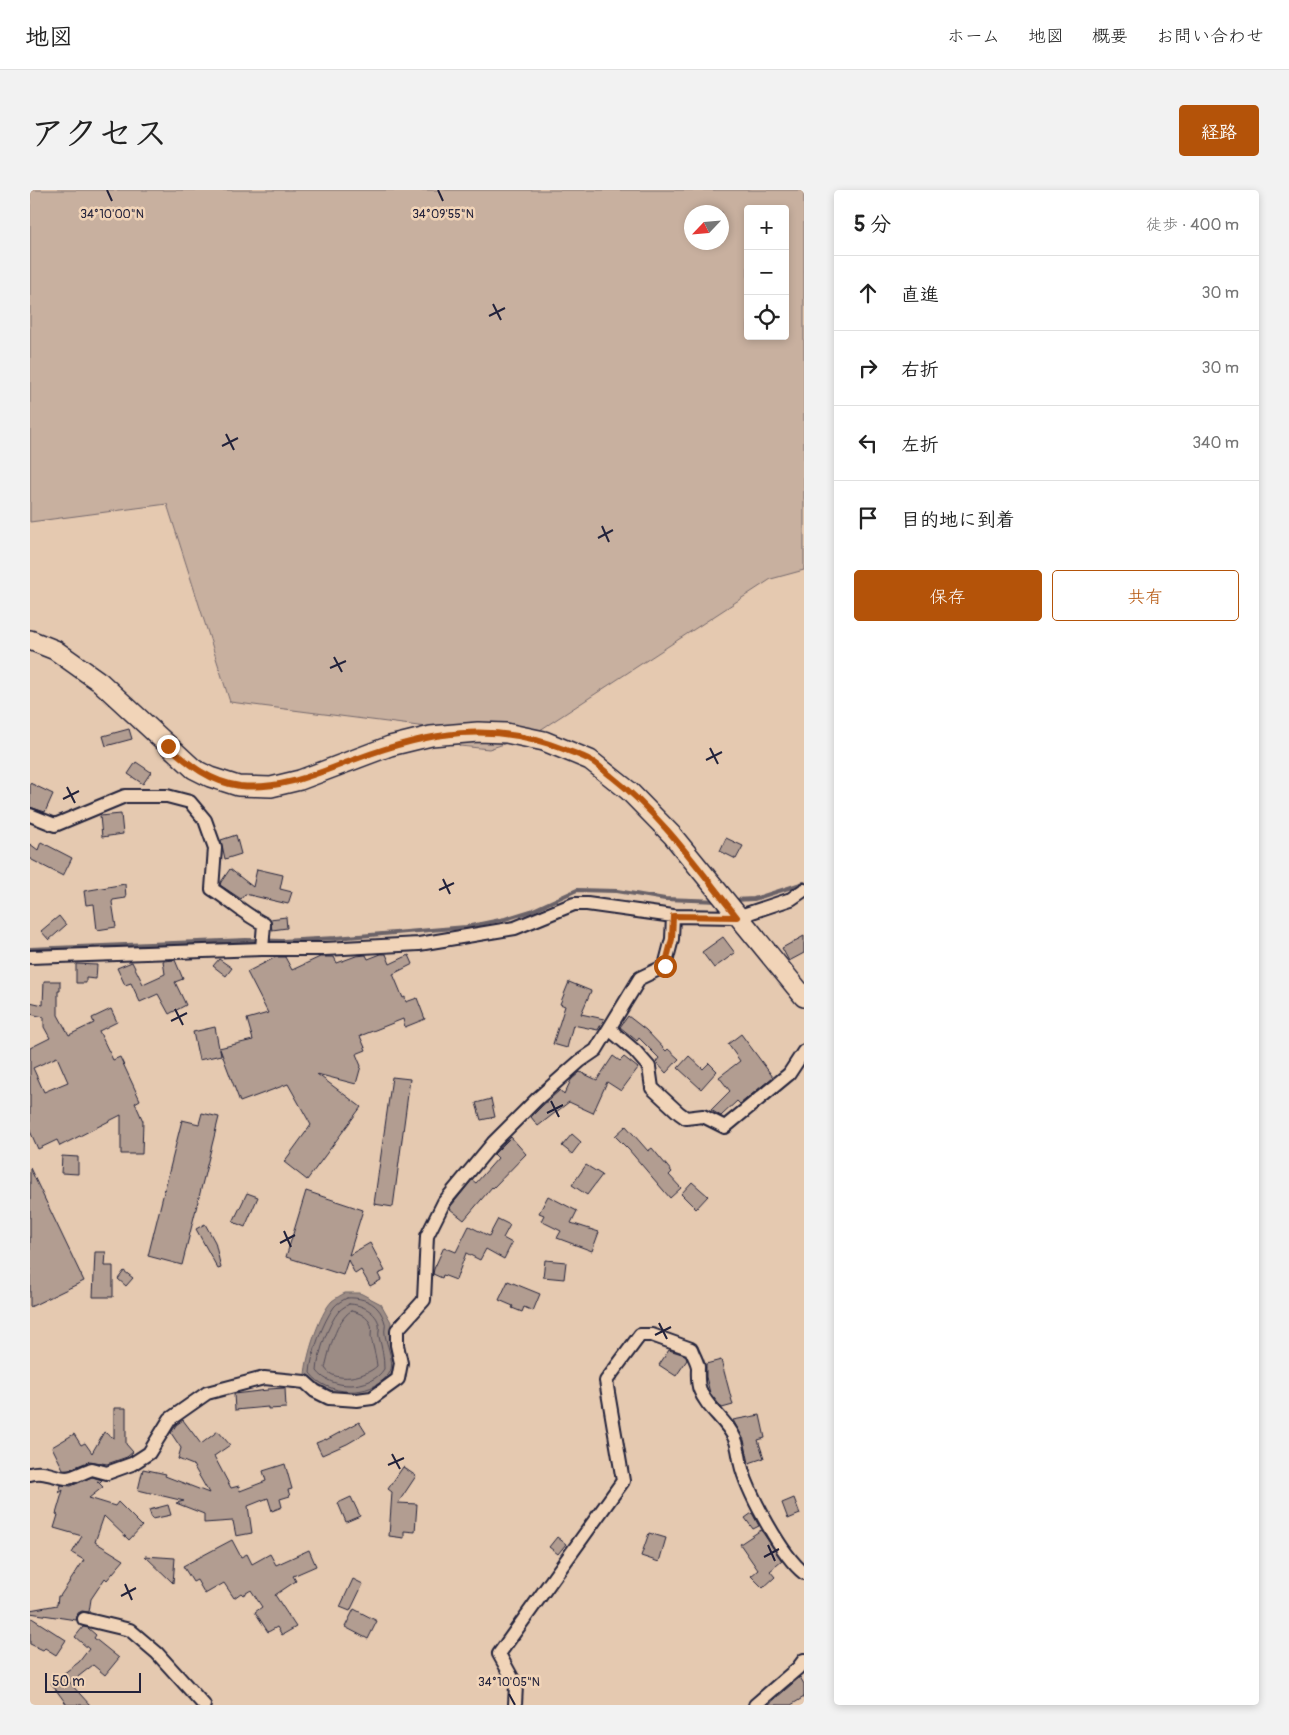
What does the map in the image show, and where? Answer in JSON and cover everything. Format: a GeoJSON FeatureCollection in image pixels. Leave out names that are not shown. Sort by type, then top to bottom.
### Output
{"type":"FeatureCollection","features":[{"type":"Feature","properties":{"kind":"street"},"geometry":{"type":"LineString","coordinates":[[30,640],[55,650],[100,682],[194,769],[210,777],[238,786],[271,787],[300,780],[390,746],[431,736],[478,732],[506,733],[544,741],[590,760],[629,791],[672,835],[804,997]]}},
{"type":"Feature","properties":{"kind":"street"},"geometry":{"type":"LineString","coordinates":[[30,815],[55,825],[125,796],[167,796],[190,802],[205,820],[215,848],[212,889],[228,899],[248,917],[264,924],[262,949]]}},
{"type":"Feature","properties":{"kind":"street"},"geometry":{"type":"LineString","coordinates":[[30,957],[262,949],[324,949],[419,944],[515,928],[574,904],[587,904],[673,916],[737,917],[791,899],[804,890]]}},
{"type":"Feature","properties":{"kind":"street"},"geometry":{"type":"LineString","coordinates":[[30,1474],[47,1472],[67,1478],[92,1468],[107,1474],[132,1464],[149,1453],[170,1419],[207,1393],[255,1380],[264,1378],[305,1382],[314,1391],[329,1398],[358,1400],[372,1398],[398,1379],[401,1363],[397,1344],[397,1330],[424,1300],[427,1236],[444,1202],[493,1143],[537,1099],[580,1061],[596,1050],[640,978],[665,966],[672,939],[673,916]]}},
{"type":"Feature","properties":{"kind":"street"},"geometry":{"type":"LineString","coordinates":[[610,1027],[648,1067],[652,1088],[678,1113],[686,1118],[703,1116],[725,1127],[789,1074],[804,1051]]}},
{"type":"Feature","properties":{"kind":"street"},"geometry":{"type":"LineString","coordinates":[[514,1705],[516,1685],[499,1654],[623,1481],[606,1381],[640,1335],[652,1336],[691,1349],[698,1365],[699,1388],[704,1398],[735,1439],[742,1470],[754,1498],[780,1545],[804,1573]]}},
{"type":"Feature","properties":{"kind":"street"},"geometry":{"type":"LineString","coordinates":[[84,1619],[130,1630],[157,1653],[204,1705]]}},
{"type":"Feature","properties":{"kind":"street"},"geometry":{"type":"LineString","coordinates":[[755,1705],[798,1668],[804,1660]]}},
{"type":"Feature","properties":{"kind":"shaded area"},"geometry":{"type":"Polygon","coordinates":[[[30,190],[804,190],[804,570],[771,579],[534,734],[489,749],[460,746],[442,729],[230,702],[167,504],[30,522],[30,190]]]}},
{"type":"Feature","properties":{"kind":"water"},"geometry":{"type":"Polygon","coordinates":[[[345,1293],[360,1293],[381,1304],[391,1322],[390,1333],[396,1371],[392,1379],[365,1395],[338,1395],[315,1386],[305,1375],[311,1348],[322,1316],[332,1301],[345,1293]]]}},
{"type":"Feature","properties":{"kind":"building"},"geometry":{"type":"Polygon","coordinates":[[[129,729],[132,739],[106,746],[103,736],[129,729]]]}},
{"type":"Feature","properties":{"kind":"building"},"geometry":{"type":"Polygon","coordinates":[[[136,762],[151,772],[143,784],[128,774],[136,762]]]}},
{"type":"Feature","properties":{"kind":"building"},"geometry":{"type":"Polygon","coordinates":[[[30,783],[53,794],[45,812],[30,807],[30,783]]]}},
{"type":"Feature","properties":{"kind":"building"},"geometry":{"type":"Polygon","coordinates":[[[121,814],[123,834],[102,837],[100,816],[121,814]]]}},
{"type":"Feature","properties":{"kind":"building"},"geometry":{"type":"Polygon","coordinates":[[[236,835],[241,854],[225,859],[221,840],[236,835]]]}},
{"type":"Feature","properties":{"kind":"building"},"geometry":{"type":"Polygon","coordinates":[[[726,838],[743,846],[736,859],[720,851],[726,838]]]}},
{"type":"Feature","properties":{"kind":"building"},"geometry":{"type":"Polygon","coordinates":[[[41,842],[72,858],[63,876],[30,859],[30,844],[38,850],[41,842]]]}},
{"type":"Feature","properties":{"kind":"building"},"geometry":{"type":"Polygon","coordinates":[[[230,869],[253,887],[257,869],[283,875],[280,889],[292,892],[288,904],[245,894],[241,899],[220,885],[230,869]]]}},
{"type":"Feature","properties":{"kind":"building"},"geometry":{"type":"Polygon","coordinates":[[[125,884],[126,898],[113,900],[112,902],[116,927],[97,930],[94,904],[86,905],[84,891],[125,884]]]}},
{"type":"Feature","properties":{"kind":"building"},"geometry":{"type":"Polygon","coordinates":[[[59,916],[66,925],[49,940],[41,931],[59,916]]]}},
{"type":"Feature","properties":{"kind":"building"},"geometry":{"type":"Polygon","coordinates":[[[286,917],[287,928],[272,930],[270,919],[286,917]]]}},
{"type":"Feature","properties":{"kind":"building"},"geometry":{"type":"Polygon","coordinates":[[[804,936],[804,953],[789,961],[782,948],[804,936]]]}},
{"type":"Feature","properties":{"kind":"building"},"geometry":{"type":"Polygon","coordinates":[[[723,937],[735,953],[714,968],[702,952],[723,937]]]}},
{"type":"Feature","properties":{"kind":"building"},"geometry":{"type":"Polygon","coordinates":[[[386,954],[390,964],[409,955],[413,964],[393,974],[403,998],[405,997],[406,1002],[417,998],[425,1019],[405,1027],[403,1019],[360,1036],[366,1050],[356,1054],[361,1066],[356,1084],[317,1074],[361,1107],[307,1180],[284,1162],[311,1125],[288,1084],[240,1102],[220,1049],[221,1055],[199,1060],[193,1032],[215,1027],[219,1048],[253,1040],[247,1019],[268,1013],[247,972],[276,957],[285,957],[292,970],[320,957],[334,957],[337,963],[356,956],[366,955],[368,959],[386,954]]]}},
{"type":"Feature","properties":{"kind":"building"},"geometry":{"type":"Polygon","coordinates":[[[219,959],[232,968],[226,976],[213,966],[219,959]]]}},
{"type":"Feature","properties":{"kind":"building"},"geometry":{"type":"Polygon","coordinates":[[[175,960],[183,979],[175,982],[186,1005],[169,1014],[158,994],[140,1002],[131,983],[125,985],[117,968],[132,962],[143,984],[165,974],[163,961],[175,960]]]}},
{"type":"Feature","properties":{"kind":"building"},"geometry":{"type":"Polygon","coordinates":[[[76,964],[97,965],[96,979],[86,978],[86,983],[76,983],[76,964]]]}},
{"type":"Feature","properties":{"kind":"building"},"geometry":{"type":"Polygon","coordinates":[[[44,981],[60,981],[58,1015],[69,1035],[94,1023],[92,1018],[111,1009],[117,1022],[99,1031],[113,1060],[120,1057],[140,1100],[135,1103],[143,1121],[142,1154],[121,1154],[121,1115],[60,1146],[57,1140],[38,1149],[30,1131],[30,1048],[50,1038],[44,1027],[44,1017],[30,1014],[30,1002],[43,1005],[44,981]],[[57,1057],[33,1068],[44,1092],[68,1082],[57,1057]]]}},
{"type":"Feature","properties":{"kind":"building"},"geometry":{"type":"Polygon","coordinates":[[[569,982],[591,991],[581,1014],[604,1019],[598,1030],[573,1025],[567,1048],[553,1044],[565,1006],[560,1004],[569,982]]]}},
{"type":"Feature","properties":{"kind":"building"},"geometry":{"type":"Polygon","coordinates":[[[628,1016],[646,1030],[666,1051],[668,1049],[679,1059],[666,1073],[656,1062],[659,1058],[639,1038],[637,1041],[620,1027],[628,1016]]]}},
{"type":"Feature","properties":{"kind":"building"},"geometry":{"type":"Polygon","coordinates":[[[741,1034],[773,1077],[740,1104],[737,1101],[721,1116],[711,1110],[730,1091],[719,1077],[740,1061],[728,1044],[741,1034]]]}},
{"type":"Feature","properties":{"kind":"building"},"geometry":{"type":"Polygon","coordinates":[[[613,1056],[620,1061],[624,1057],[638,1068],[621,1091],[607,1082],[593,1113],[569,1102],[538,1126],[531,1117],[543,1105],[560,1090],[564,1095],[571,1080],[580,1072],[597,1080],[613,1056]]]}},
{"type":"Feature","properties":{"kind":"building"},"geometry":{"type":"Polygon","coordinates":[[[689,1056],[703,1069],[709,1063],[717,1071],[701,1089],[678,1068],[689,1056]]]}},
{"type":"Feature","properties":{"kind":"building"},"geometry":{"type":"Polygon","coordinates":[[[392,1077],[410,1079],[393,1207],[374,1204],[392,1077]]]}},
{"type":"Feature","properties":{"kind":"building"},"geometry":{"type":"Polygon","coordinates":[[[491,1099],[495,1117],[481,1120],[476,1103],[491,1099]]]}},
{"type":"Feature","properties":{"kind":"building"},"geometry":{"type":"Polygon","coordinates":[[[202,1113],[219,1117],[182,1265],[148,1256],[182,1120],[199,1124],[202,1113]]]}},
{"type":"Feature","properties":{"kind":"building"},"geometry":{"type":"Polygon","coordinates":[[[626,1126],[648,1151],[652,1148],[672,1172],[669,1175],[681,1188],[670,1198],[615,1136],[626,1126]]]}},
{"type":"Feature","properties":{"kind":"building"},"geometry":{"type":"Polygon","coordinates":[[[572,1134],[581,1142],[572,1154],[562,1146],[572,1134]]]}},
{"type":"Feature","properties":{"kind":"building"},"geometry":{"type":"Polygon","coordinates":[[[511,1137],[526,1154],[492,1187],[464,1220],[450,1209],[451,1206],[472,1180],[476,1183],[498,1158],[494,1154],[511,1137]]]}},
{"type":"Feature","properties":{"kind":"building"},"geometry":{"type":"Polygon","coordinates":[[[62,1156],[78,1157],[78,1174],[61,1173],[62,1156]]]}},
{"type":"Feature","properties":{"kind":"building"},"geometry":{"type":"Polygon","coordinates":[[[586,1165],[602,1175],[587,1195],[572,1185],[586,1165]]]}},
{"type":"Feature","properties":{"kind":"building"},"geometry":{"type":"Polygon","coordinates":[[[30,1168],[84,1281],[30,1307],[30,1168]]]}},
{"type":"Feature","properties":{"kind":"building"},"geometry":{"type":"Polygon","coordinates":[[[692,1182],[708,1196],[696,1209],[681,1194],[692,1182]]]}},
{"type":"Feature","properties":{"kind":"building"},"geometry":{"type":"Polygon","coordinates":[[[306,1191],[363,1210],[349,1255],[370,1243],[385,1271],[378,1274],[381,1280],[370,1286],[361,1270],[355,1274],[348,1260],[343,1275],[286,1257],[306,1191]]]}},
{"type":"Feature","properties":{"kind":"building"},"geometry":{"type":"Polygon","coordinates":[[[247,1193],[258,1197],[245,1227],[233,1222],[247,1193]]]}},
{"type":"Feature","properties":{"kind":"building"},"geometry":{"type":"Polygon","coordinates":[[[548,1196],[577,1211],[571,1223],[599,1232],[592,1251],[557,1238],[561,1231],[541,1221],[544,1215],[539,1213],[548,1196]]]}},
{"type":"Feature","properties":{"kind":"building"},"geometry":{"type":"Polygon","coordinates":[[[498,1219],[510,1225],[503,1238],[512,1243],[504,1259],[486,1249],[480,1260],[466,1253],[456,1280],[443,1275],[442,1278],[433,1274],[444,1247],[456,1252],[469,1226],[489,1236],[498,1219]]]}},
{"type":"Feature","properties":{"kind":"building"},"geometry":{"type":"Polygon","coordinates":[[[205,1224],[215,1242],[221,1268],[218,1269],[196,1229],[205,1224]]]}},
{"type":"Feature","properties":{"kind":"building"},"geometry":{"type":"Polygon","coordinates":[[[95,1252],[106,1252],[105,1266],[113,1266],[113,1297],[93,1297],[95,1252]]]}},
{"type":"Feature","properties":{"kind":"building"},"geometry":{"type":"Polygon","coordinates":[[[545,1260],[566,1262],[564,1279],[543,1277],[545,1260]]]}},
{"type":"Feature","properties":{"kind":"building"},"geometry":{"type":"Polygon","coordinates":[[[124,1271],[133,1278],[126,1286],[118,1279],[124,1271]]]}},
{"type":"Feature","properties":{"kind":"building"},"geometry":{"type":"Polygon","coordinates":[[[508,1281],[540,1294],[533,1311],[524,1307],[522,1312],[499,1300],[508,1281]]]}},
{"type":"Feature","properties":{"kind":"building"},"geometry":{"type":"Polygon","coordinates":[[[669,1350],[685,1355],[687,1360],[676,1376],[659,1365],[669,1350]]]}},
{"type":"Feature","properties":{"kind":"building"},"geometry":{"type":"Polygon","coordinates":[[[721,1360],[733,1405],[722,1408],[710,1393],[706,1377],[706,1364],[721,1360]]]}},
{"type":"Feature","properties":{"kind":"building"},"geometry":{"type":"Polygon","coordinates":[[[285,1388],[286,1408],[268,1409],[268,1407],[235,1410],[234,1394],[285,1388]]]}},
{"type":"Feature","properties":{"kind":"building"},"geometry":{"type":"Polygon","coordinates":[[[114,1408],[126,1408],[126,1444],[133,1452],[127,1457],[107,1464],[90,1461],[70,1469],[63,1469],[52,1447],[74,1434],[81,1445],[85,1443],[92,1453],[104,1432],[114,1438],[114,1408]]]}},
{"type":"Feature","properties":{"kind":"building"},"geometry":{"type":"Polygon","coordinates":[[[760,1415],[765,1438],[758,1440],[764,1458],[749,1463],[744,1440],[733,1420],[760,1415]]]}},
{"type":"Feature","properties":{"kind":"building"},"geometry":{"type":"Polygon","coordinates":[[[183,1420],[201,1444],[218,1431],[230,1445],[214,1456],[231,1488],[239,1486],[240,1491],[266,1481],[263,1471],[285,1464],[292,1489],[288,1490],[290,1496],[280,1499],[282,1507],[272,1511],[268,1498],[248,1506],[252,1533],[236,1536],[233,1521],[204,1523],[204,1514],[176,1503],[184,1501],[138,1490],[143,1469],[166,1474],[165,1476],[209,1493],[193,1465],[178,1459],[181,1448],[171,1433],[176,1425],[183,1420]]]}},
{"type":"Feature","properties":{"kind":"building"},"geometry":{"type":"Polygon","coordinates":[[[359,1422],[366,1433],[322,1455],[316,1443],[326,1440],[359,1422]]]}},
{"type":"Feature","properties":{"kind":"building"},"geometry":{"type":"Polygon","coordinates":[[[403,1467],[416,1476],[398,1503],[417,1504],[415,1532],[404,1531],[404,1538],[389,1536],[392,1492],[388,1489],[403,1467]]]}},
{"type":"Feature","properties":{"kind":"building"},"geometry":{"type":"Polygon","coordinates":[[[92,1477],[102,1480],[100,1482],[97,1481],[103,1487],[89,1498],[115,1506],[118,1502],[142,1526],[129,1540],[104,1516],[95,1542],[124,1560],[107,1580],[105,1578],[91,1599],[89,1612],[82,1611],[78,1613],[76,1620],[30,1613],[30,1610],[57,1605],[58,1596],[60,1596],[84,1560],[72,1553],[82,1536],[54,1528],[63,1490],[59,1493],[61,1485],[71,1486],[92,1477]]]}},
{"type":"Feature","properties":{"kind":"building"},"geometry":{"type":"Polygon","coordinates":[[[351,1497],[360,1516],[346,1522],[338,1503],[351,1497]]]}},
{"type":"Feature","properties":{"kind":"building"},"geometry":{"type":"Polygon","coordinates":[[[794,1498],[800,1514],[788,1519],[782,1503],[794,1498]]]}},
{"type":"Feature","properties":{"kind":"building"},"geometry":{"type":"Polygon","coordinates":[[[168,1505],[171,1515],[152,1519],[149,1510],[168,1505]]]}},
{"type":"Feature","properties":{"kind":"building"},"geometry":{"type":"Polygon","coordinates":[[[752,1513],[759,1526],[753,1529],[745,1518],[752,1513]]]}},
{"type":"Feature","properties":{"kind":"building"},"geometry":{"type":"Polygon","coordinates":[[[761,1530],[782,1561],[770,1571],[775,1577],[763,1588],[751,1576],[758,1570],[740,1544],[761,1530]]]}},
{"type":"Feature","properties":{"kind":"building"},"geometry":{"type":"Polygon","coordinates":[[[649,1533],[666,1538],[659,1562],[641,1556],[649,1533]]]}},
{"type":"Feature","properties":{"kind":"building"},"geometry":{"type":"Polygon","coordinates":[[[557,1537],[566,1544],[558,1554],[549,1547],[557,1537]]]}},
{"type":"Feature","properties":{"kind":"building"},"geometry":{"type":"Polygon","coordinates":[[[232,1540],[241,1557],[247,1554],[252,1564],[270,1554],[276,1565],[309,1550],[316,1566],[293,1576],[296,1581],[275,1595],[296,1627],[282,1635],[277,1627],[268,1632],[255,1612],[262,1607],[251,1590],[243,1595],[241,1593],[234,1598],[224,1583],[205,1594],[197,1580],[193,1582],[183,1566],[232,1540]]]}},
{"type":"Feature","properties":{"kind":"building"},"geometry":{"type":"Polygon","coordinates":[[[145,1556],[175,1558],[173,1583],[145,1556]]]}},
{"type":"Feature","properties":{"kind":"building"},"geometry":{"type":"Polygon","coordinates":[[[353,1579],[363,1584],[350,1611],[340,1607],[353,1579]]]}},
{"type":"Feature","properties":{"kind":"building"},"geometry":{"type":"Polygon","coordinates":[[[354,1609],[377,1621],[368,1639],[345,1627],[354,1609]]]}},
{"type":"Feature","properties":{"kind":"building"},"geometry":{"type":"Polygon","coordinates":[[[30,1617],[66,1640],[56,1655],[45,1648],[43,1650],[30,1644],[30,1617]]]}},
{"type":"Feature","properties":{"kind":"building"},"geometry":{"type":"Polygon","coordinates":[[[83,1627],[88,1628],[96,1635],[94,1638],[119,1658],[105,1675],[93,1665],[70,1683],[90,1705],[67,1705],[51,1683],[79,1662],[89,1649],[75,1637],[83,1627]]]}},
{"type":"Feature","properties":{"kind":"building"},"geometry":{"type":"Polygon","coordinates":[[[800,1677],[804,1684],[804,1697],[791,1705],[768,1705],[800,1677]]]}},
{"type":"Feature","properties":{"kind":"waterway"},"geometry":{"type":"LineString","coordinates":[[734,900],[754,899],[804,883]]}},
{"type":"Feature","properties":{"kind":"waterway"},"geometry":{"type":"LineString","coordinates":[[30,949],[246,940],[282,941],[466,927],[505,919],[531,911],[577,890],[617,891],[665,899],[719,901]]}},
{"type":"Feature","properties":{"kind":"route"},"geometry":{"type":"LineString","coordinates":[[168,746],[194,769],[210,777],[238,786],[271,787],[300,780],[390,746],[431,736],[478,732],[506,733],[544,741],[590,760],[629,791],[672,835],[737,917],[673,916],[672,939],[665,966]]}}]}
